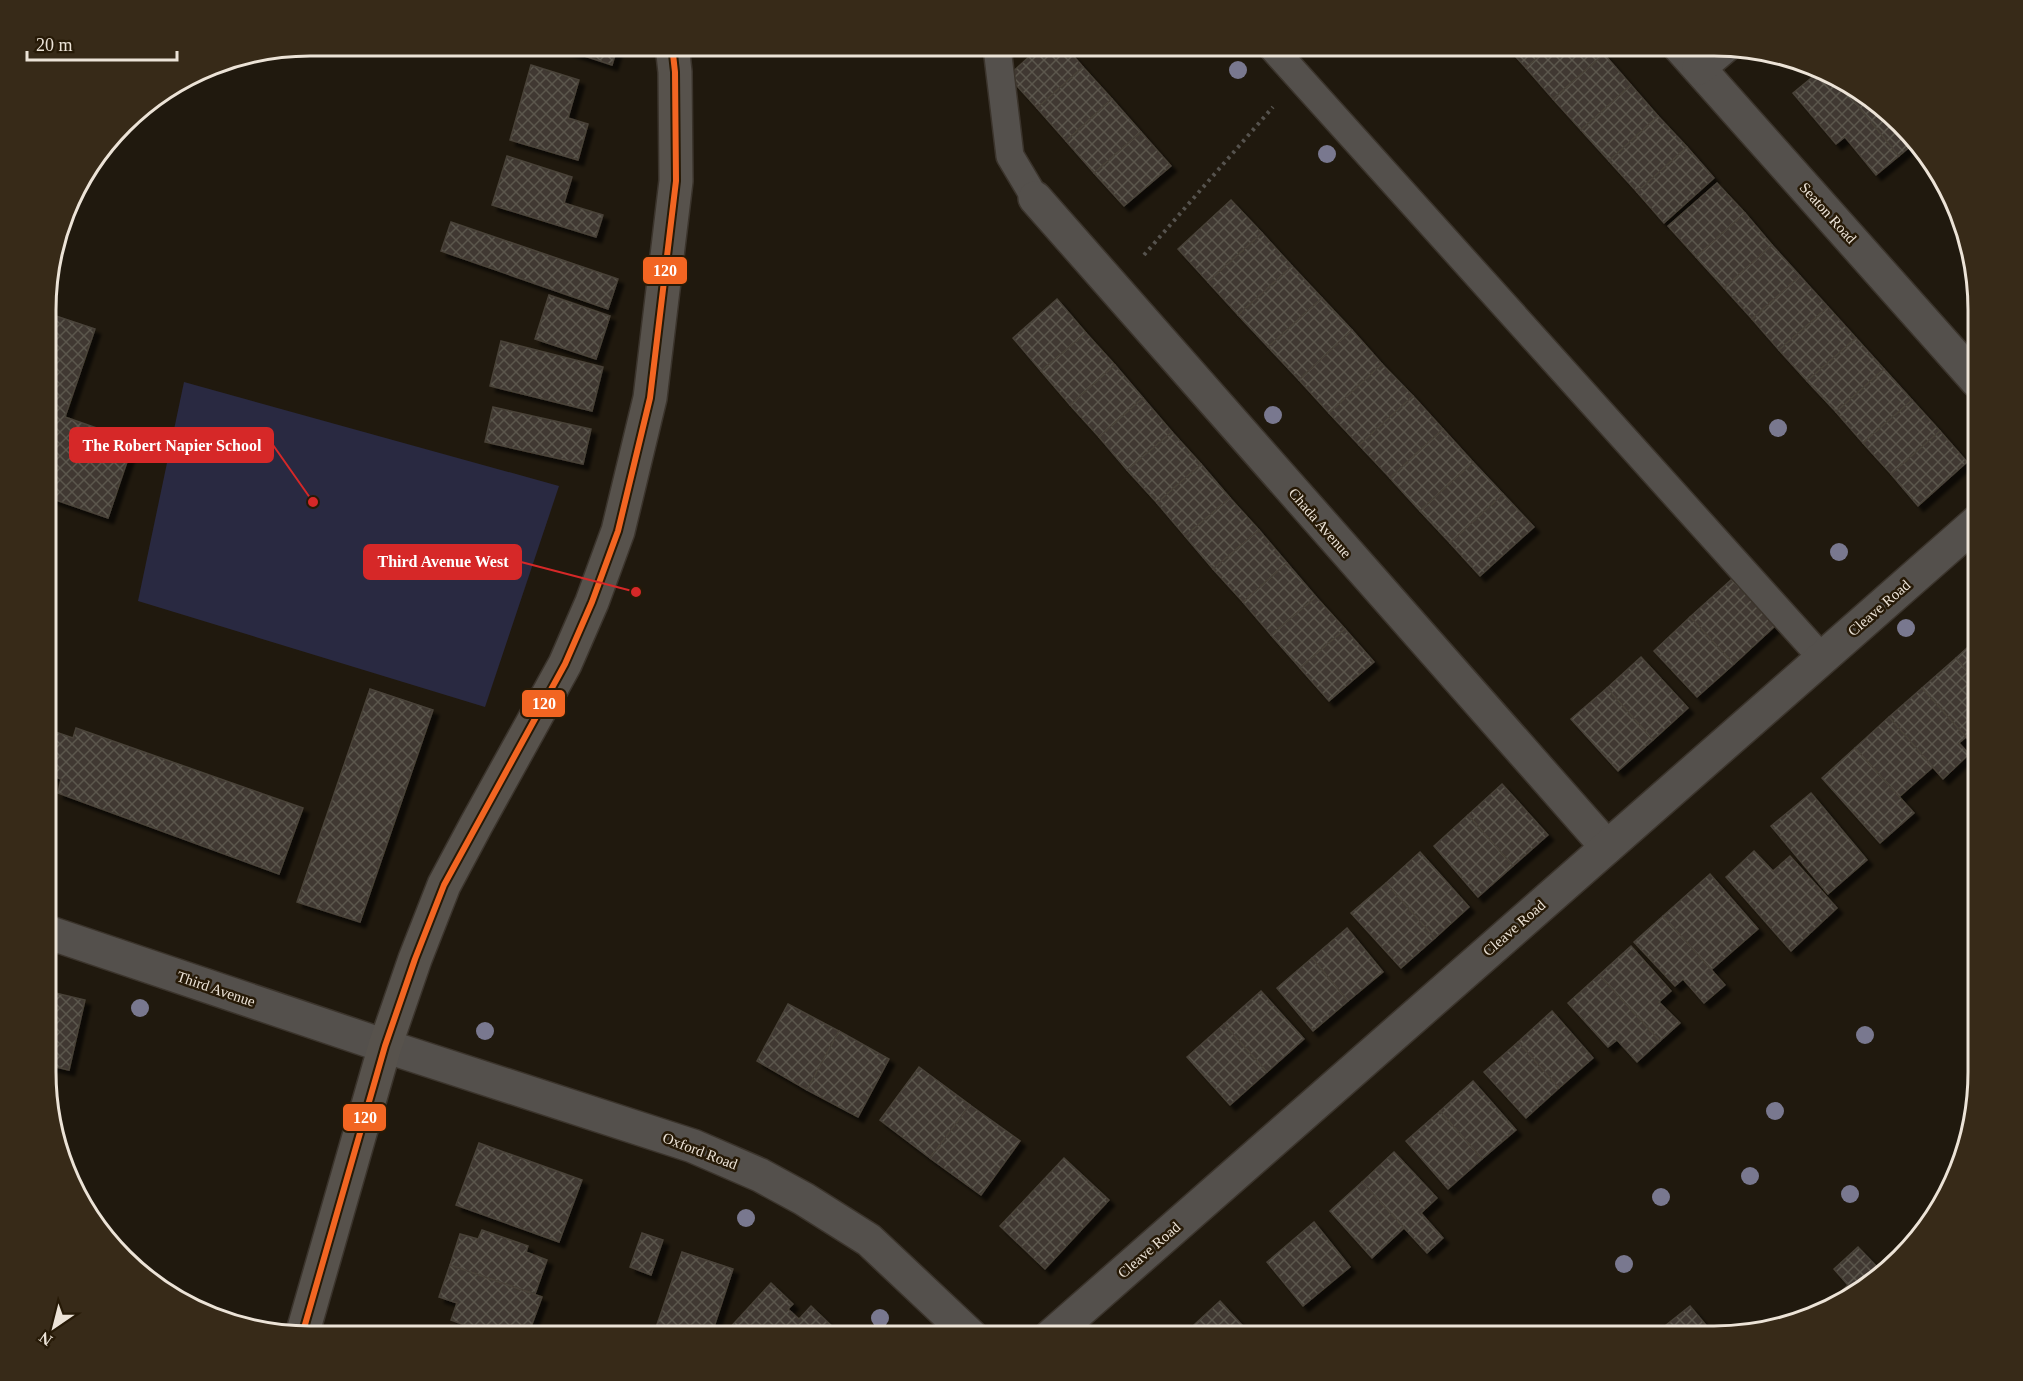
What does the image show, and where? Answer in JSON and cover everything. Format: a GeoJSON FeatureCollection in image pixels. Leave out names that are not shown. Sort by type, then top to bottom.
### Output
{"type":"FeatureCollection","features":[{"type":"Feature","properties":{"kind":"street"},"geometry":{"type":"LineString","coordinates":[[305,1326],[385,1046],[444,885],[566,664],[618,531],[650,398],[676,181],[673,56]]}},
{"type":"Feature","properties":{"kind":"street","name":"Seaton Road"},"geometry":{"type":"LineString","coordinates":[[1689,57],[1968,371]]}},
{"type":"Feature","properties":{"kind":"street","name":"Chada Avenue"},"geometry":{"type":"LineString","coordinates":[[1035,198],[1607,847]]}},
{"type":"Feature","properties":{"kind":"street","name":"Cleave Road"},"geometry":{"type":"LineString","coordinates":[[1062,1326],[1968,530]]}},
{"type":"Feature","properties":{"kind":"street","name":"Third Avenue"},"geometry":{"type":"LineString","coordinates":[[56,935],[385,1046]]}},
{"type":"Feature","properties":{"kind":"street","name":"Oxford Road"},"geometry":{"type":"LineString","coordinates":[[385,1046],[693,1146],[760,1175],[804,1199],[869,1240],[960,1326]]}},
{"type":"Feature","properties":{"kind":"lane"},"geometry":{"type":"LineString","coordinates":[[998,56],[1010,156],[1035,198]]}},
{"type":"Feature","properties":{"kind":"lane"},"geometry":{"type":"LineString","coordinates":[[1280,56],[1822,658]]}},
{"type":"Feature","properties":{"kind":"path"},"geometry":{"type":"LineString","coordinates":[[1114,289],[1299,77]]}},
{"type":"Feature","properties":{"kind":"shaded area"},"geometry":{"type":"Polygon","coordinates":[[[184,382],[559,486],[485,707],[138,601],[184,382]]]}},
{"type":"Feature","properties":{"kind":"building"},"geometry":{"type":"Polygon","coordinates":[[[585,56],[615,56],[612,65],[585,56]]]}},
{"type":"Feature","properties":{"kind":"building"},"geometry":{"type":"Polygon","coordinates":[[[1030,56],[1074,56],[1083,67],[1037,108],[1008,76],[1030,56]]]}},
{"type":"Feature","properties":{"kind":"building"},"geometry":{"type":"Polygon","coordinates":[[[1515,56],[1539,56],[1526,68],[1515,56]]]}},
{"type":"Feature","properties":{"kind":"building"},"geometry":{"type":"Polygon","coordinates":[[[1539,56],[1602,56],[1553,99],[1526,68],[1539,56]]]}},
{"type":"Feature","properties":{"kind":"building"},"geometry":{"type":"Polygon","coordinates":[[[1602,56],[1606,56],[1631,85],[1581,130],[1553,99],[1602,56]]]}},
{"type":"Feature","properties":{"kind":"building"},"geometry":{"type":"Polygon","coordinates":[[[531,65],[579,80],[568,118],[588,124],[578,160],[510,140],[531,65]]]}},
{"type":"Feature","properties":{"kind":"building"},"geometry":{"type":"Polygon","coordinates":[[[1083,67],[1112,99],[1066,141],[1037,108],[1083,67]]]}},
{"type":"Feature","properties":{"kind":"building"},"geometry":{"type":"Polygon","coordinates":[[[1814,76],[1848,94],[1899,156],[1876,175],[1845,137],[1836,144],[1793,93],[1814,76]]]}},
{"type":"Feature","properties":{"kind":"building"},"geometry":{"type":"Polygon","coordinates":[[[1631,85],[1658,116],[1609,161],[1581,130],[1631,85]]]}},
{"type":"Feature","properties":{"kind":"building"},"geometry":{"type":"Polygon","coordinates":[[[1848,94],[1881,119],[1909,148],[1899,156],[1848,94]]]}},
{"type":"Feature","properties":{"kind":"building"},"geometry":{"type":"Polygon","coordinates":[[[1112,99],[1141,132],[1094,173],[1066,141],[1112,99]]]}},
{"type":"Feature","properties":{"kind":"building"},"geometry":{"type":"Polygon","coordinates":[[[1658,116],[1687,147],[1637,192],[1609,161],[1658,116]]]}},
{"type":"Feature","properties":{"kind":"building"},"geometry":{"type":"Polygon","coordinates":[[[1141,132],[1171,166],[1124,206],[1094,173],[1141,132]]]}},
{"type":"Feature","properties":{"kind":"building"},"geometry":{"type":"Polygon","coordinates":[[[1687,147],[1714,178],[1664,223],[1637,192],[1687,147]]]}},
{"type":"Feature","properties":{"kind":"building"},"geometry":{"type":"Polygon","coordinates":[[[507,156],[572,177],[564,203],[603,215],[596,237],[492,205],[507,156]]]}},
{"type":"Feature","properties":{"kind":"building"},"geometry":{"type":"Polygon","coordinates":[[[1717,183],[1745,213],[1696,257],[1668,226],[1717,183]]]}},
{"type":"Feature","properties":{"kind":"building"},"geometry":{"type":"Polygon","coordinates":[[[1231,200],[1262,233],[1208,282],[1178,249],[1231,200]]]}},
{"type":"Feature","properties":{"kind":"building"},"geometry":{"type":"Polygon","coordinates":[[[1745,213],[1772,245],[1724,288],[1696,257],[1745,213]]]}},
{"type":"Feature","properties":{"kind":"building"},"geometry":{"type":"Polygon","coordinates":[[[451,222],[618,279],[608,309],[441,251],[451,222]]]}},
{"type":"Feature","properties":{"kind":"building"},"geometry":{"type":"Polygon","coordinates":[[[1262,233],[1292,266],[1238,315],[1208,282],[1262,233]]]}},
{"type":"Feature","properties":{"kind":"building"},"geometry":{"type":"Polygon","coordinates":[[[1772,245],[1800,276],[1752,319],[1724,288],[1772,245]]]}},
{"type":"Feature","properties":{"kind":"building"},"geometry":{"type":"Polygon","coordinates":[[[1292,266],[1322,298],[1268,347],[1238,315],[1292,266]]]}},
{"type":"Feature","properties":{"kind":"building"},"geometry":{"type":"Polygon","coordinates":[[[1800,276],[1828,307],[1779,350],[1752,319],[1800,276]]]}},
{"type":"Feature","properties":{"kind":"building"},"geometry":{"type":"Polygon","coordinates":[[[549,295],[610,316],[596,359],[535,339],[549,295]]]}},
{"type":"Feature","properties":{"kind":"building"},"geometry":{"type":"Polygon","coordinates":[[[1322,298],[1352,330],[1299,380],[1268,347],[1322,298]]]}},
{"type":"Feature","properties":{"kind":"building"},"geometry":{"type":"Polygon","coordinates":[[[1057,299],[1086,333],[1041,371],[1013,338],[1057,299]]]}},
{"type":"Feature","properties":{"kind":"building"},"geometry":{"type":"Polygon","coordinates":[[[1828,307],[1856,338],[1807,381],[1779,350],[1828,307]]]}},
{"type":"Feature","properties":{"kind":"building"},"geometry":{"type":"Polygon","coordinates":[[[56,316],[95,329],[65,417],[134,441],[108,518],[56,500],[56,316]]]}},
{"type":"Feature","properties":{"kind":"building"},"geometry":{"type":"Polygon","coordinates":[[[1352,330],[1382,364],[1329,413],[1299,380],[1352,330]]]}},
{"type":"Feature","properties":{"kind":"building"},"geometry":{"type":"Polygon","coordinates":[[[1086,333],[1115,365],[1070,405],[1041,371],[1086,333]]]}},
{"type":"Feature","properties":{"kind":"building"},"geometry":{"type":"Polygon","coordinates":[[[1856,338],[1884,369],[1836,412],[1807,381],[1856,338]]]}},
{"type":"Feature","properties":{"kind":"building"},"geometry":{"type":"Polygon","coordinates":[[[501,341],[603,367],[592,411],[490,386],[501,341]]]}},
{"type":"Feature","properties":{"kind":"building"},"geometry":{"type":"Polygon","coordinates":[[[1382,364],[1413,396],[1359,445],[1329,413],[1382,364]]]}},
{"type":"Feature","properties":{"kind":"building"},"geometry":{"type":"Polygon","coordinates":[[[1115,365],[1143,398],[1099,437],[1070,405],[1115,365]]]}},
{"type":"Feature","properties":{"kind":"building"},"geometry":{"type":"Polygon","coordinates":[[[1884,369],[1912,400],[1863,443],[1836,412],[1884,369]]]}},
{"type":"Feature","properties":{"kind":"building"},"geometry":{"type":"Polygon","coordinates":[[[1413,396],[1443,429],[1390,478],[1359,445],[1413,396]]]}},
{"type":"Feature","properties":{"kind":"building"},"geometry":{"type":"Polygon","coordinates":[[[1143,398],[1172,432],[1127,470],[1099,437],[1143,398]]]}},
{"type":"Feature","properties":{"kind":"building"},"geometry":{"type":"Polygon","coordinates":[[[1912,400],[1940,431],[1891,474],[1863,443],[1912,400]]]}},
{"type":"Feature","properties":{"kind":"building"},"geometry":{"type":"Polygon","coordinates":[[[493,407],[591,429],[583,464],[485,442],[493,407]]]}},
{"type":"Feature","properties":{"kind":"building"},"geometry":{"type":"Polygon","coordinates":[[[1443,429],[1473,462],[1420,511],[1390,478],[1443,429]]]}},
{"type":"Feature","properties":{"kind":"building"},"geometry":{"type":"Polygon","coordinates":[[[1940,431],[1967,462],[1918,506],[1891,474],[1940,431]]]}},
{"type":"Feature","properties":{"kind":"building"},"geometry":{"type":"Polygon","coordinates":[[[1172,432],[1201,464],[1157,503],[1127,470],[1172,432]]]}},
{"type":"Feature","properties":{"kind":"building"},"geometry":{"type":"Polygon","coordinates":[[[1473,462],[1503,494],[1450,543],[1420,511],[1473,462]]]}},
{"type":"Feature","properties":{"kind":"building"},"geometry":{"type":"Polygon","coordinates":[[[1201,464],[1230,498],[1185,536],[1157,503],[1201,464]]]}},
{"type":"Feature","properties":{"kind":"building"},"geometry":{"type":"Polygon","coordinates":[[[1503,494],[1534,527],[1480,576],[1450,543],[1503,494]]]}},
{"type":"Feature","properties":{"kind":"building"},"geometry":{"type":"Polygon","coordinates":[[[1230,498],[1259,530],[1213,569],[1185,536],[1230,498]]]}},
{"type":"Feature","properties":{"kind":"building"},"geometry":{"type":"Polygon","coordinates":[[[1259,530],[1287,563],[1243,602],[1213,569],[1259,530]]]}},
{"type":"Feature","properties":{"kind":"building"},"geometry":{"type":"Polygon","coordinates":[[[1287,563],[1316,597],[1271,635],[1243,602],[1287,563]]]}},
{"type":"Feature","properties":{"kind":"building"},"geometry":{"type":"Polygon","coordinates":[[[1732,579],[1775,626],[1734,664],[1690,617],[1732,579]]]}},
{"type":"Feature","properties":{"kind":"building"},"geometry":{"type":"Polygon","coordinates":[[[1316,597],[1345,629],[1300,668],[1271,635],[1316,597]]]}},
{"type":"Feature","properties":{"kind":"building"},"geometry":{"type":"Polygon","coordinates":[[[1690,617],[1734,664],[1697,697],[1654,651],[1690,617]]]}},
{"type":"Feature","properties":{"kind":"building"},"geometry":{"type":"Polygon","coordinates":[[[1345,629],[1374,662],[1329,701],[1300,668],[1345,629]]]}},
{"type":"Feature","properties":{"kind":"building"},"geometry":{"type":"Polygon","coordinates":[[[1968,647],[1968,672],[1956,658],[1968,647]]]}},
{"type":"Feature","properties":{"kind":"building"},"geometry":{"type":"Polygon","coordinates":[[[1641,657],[1688,708],[1653,740],[1607,688],[1641,657]]]}},
{"type":"Feature","properties":{"kind":"building"},"geometry":{"type":"Polygon","coordinates":[[[1956,658],[1968,672],[1968,739],[1922,688],[1956,658]]]}},
{"type":"Feature","properties":{"kind":"building"},"geometry":{"type":"Polygon","coordinates":[[[1607,688],[1653,740],[1618,771],[1571,719],[1607,688]]]}},
{"type":"Feature","properties":{"kind":"building"},"geometry":{"type":"Polygon","coordinates":[[[1922,688],[1966,737],[1959,743],[1968,755],[1943,779],[1889,717],[1922,688]]]}},
{"type":"Feature","properties":{"kind":"building"},"geometry":{"type":"Polygon","coordinates":[[[370,689],[433,710],[360,922],[297,902],[370,689]]]}},
{"type":"Feature","properties":{"kind":"building"},"geometry":{"type":"Polygon","coordinates":[[[1889,717],[1933,767],[1899,797],[1855,748],[1889,717]]]}},
{"type":"Feature","properties":{"kind":"building"},"geometry":{"type":"Polygon","coordinates":[[[76,728],[303,808],[279,874],[58,793],[61,779],[56,777],[56,732],[73,738],[76,728]]]}},
{"type":"Feature","properties":{"kind":"building"},"geometry":{"type":"Polygon","coordinates":[[[1855,748],[1914,813],[1880,843],[1822,778],[1855,748]]]}},
{"type":"Feature","properties":{"kind":"building"},"geometry":{"type":"Polygon","coordinates":[[[1502,784],[1548,835],[1513,866],[1468,815],[1502,784]]]}},
{"type":"Feature","properties":{"kind":"building"},"geometry":{"type":"Polygon","coordinates":[[[1811,793],[1867,860],[1828,894],[1771,826],[1811,793]]]}},
{"type":"Feature","properties":{"kind":"building"},"geometry":{"type":"Polygon","coordinates":[[[1468,815],[1513,866],[1478,897],[1434,846],[1468,815]]]}},
{"type":"Feature","properties":{"kind":"building"},"geometry":{"type":"Polygon","coordinates":[[[1754,851],[1773,871],[1790,856],[1837,908],[1791,951],[1726,877],[1754,851]]]}},
{"type":"Feature","properties":{"kind":"building"},"geometry":{"type":"Polygon","coordinates":[[[1420,852],[1469,907],[1435,938],[1386,883],[1420,852]]]}},
{"type":"Feature","properties":{"kind":"building"},"geometry":{"type":"Polygon","coordinates":[[[1710,874],[1758,929],[1711,970],[1663,916],[1710,874]]]}},
{"type":"Feature","properties":{"kind":"building"},"geometry":{"type":"Polygon","coordinates":[[[1386,883],[1435,938],[1401,968],[1351,913],[1386,883]]]}},
{"type":"Feature","properties":{"kind":"building"},"geometry":{"type":"Polygon","coordinates":[[[1663,916],[1725,985],[1704,1003],[1683,979],[1675,986],[1634,942],[1663,916]]]}},
{"type":"Feature","properties":{"kind":"building"},"geometry":{"type":"Polygon","coordinates":[[[1347,928],[1383,972],[1348,1001],[1312,958],[1347,928]]]}},
{"type":"Feature","properties":{"kind":"building"},"geometry":{"type":"Polygon","coordinates":[[[1631,946],[1671,991],[1659,1002],[1680,1023],[1660,1041],[1599,975],[1631,946]]]}},
{"type":"Feature","properties":{"kind":"building"},"geometry":{"type":"Polygon","coordinates":[[[1312,958],[1348,1001],[1313,1031],[1277,988],[1312,958]]]}},
{"type":"Feature","properties":{"kind":"building"},"geometry":{"type":"Polygon","coordinates":[[[1599,975],[1660,1041],[1637,1062],[1617,1040],[1608,1047],[1568,1003],[1599,975]]]}},
{"type":"Feature","properties":{"kind":"building"},"geometry":{"type":"Polygon","coordinates":[[[1261,991],[1304,1039],[1267,1072],[1224,1024],[1261,991]]]}},
{"type":"Feature","properties":{"kind":"building"},"geometry":{"type":"Polygon","coordinates":[[[56,993],[85,1000],[69,1070],[56,1067],[56,993]]]}},
{"type":"Feature","properties":{"kind":"building"},"geometry":{"type":"Polygon","coordinates":[[[788,1004],[839,1031],[807,1090],[757,1061],[788,1004]]]}},
{"type":"Feature","properties":{"kind":"building"},"geometry":{"type":"Polygon","coordinates":[[[1552,1011],[1593,1058],[1559,1088],[1518,1042],[1552,1011]]]}},
{"type":"Feature","properties":{"kind":"building"},"geometry":{"type":"Polygon","coordinates":[[[1224,1024],[1267,1072],[1230,1105],[1187,1057],[1224,1024]]]}},
{"type":"Feature","properties":{"kind":"building"},"geometry":{"type":"Polygon","coordinates":[[[839,1031],[889,1059],[858,1117],[807,1090],[839,1031]]]}},
{"type":"Feature","properties":{"kind":"building"},"geometry":{"type":"Polygon","coordinates":[[[1518,1042],[1559,1088],[1526,1118],[1484,1072],[1518,1042]]]}},
{"type":"Feature","properties":{"kind":"building"},"geometry":{"type":"Polygon","coordinates":[[[919,1067],[970,1105],[930,1158],[880,1120],[919,1067]]]}},
{"type":"Feature","properties":{"kind":"building"},"geometry":{"type":"Polygon","coordinates":[[[1473,1081],[1516,1130],[1482,1159],[1440,1111],[1473,1081]]]}},
{"type":"Feature","properties":{"kind":"building"},"geometry":{"type":"Polygon","coordinates":[[[970,1105],[1020,1141],[981,1195],[930,1158],[970,1105]]]}},
{"type":"Feature","properties":{"kind":"building"},"geometry":{"type":"Polygon","coordinates":[[[1440,1111],[1482,1159],[1448,1189],[1406,1141],[1440,1111]]]}},
{"type":"Feature","properties":{"kind":"building"},"geometry":{"type":"Polygon","coordinates":[[[479,1143],[582,1180],[559,1242],[456,1205],[479,1143]]]}},
{"type":"Feature","properties":{"kind":"building"},"geometry":{"type":"Polygon","coordinates":[[[1394,1152],[1437,1198],[1421,1213],[1443,1238],[1427,1253],[1362,1182],[1394,1152]]]}},
{"type":"Feature","properties":{"kind":"building"},"geometry":{"type":"Polygon","coordinates":[[[1064,1158],[1109,1200],[1045,1269],[1000,1226],[1064,1158]]]}},
{"type":"Feature","properties":{"kind":"building"},"geometry":{"type":"Polygon","coordinates":[[[1362,1182],[1404,1228],[1372,1258],[1330,1211],[1362,1182]]]}},
{"type":"Feature","properties":{"kind":"building"},"geometry":{"type":"Polygon","coordinates":[[[1314,1222],[1350,1267],[1303,1306],[1267,1262],[1314,1222]]]}},
{"type":"Feature","properties":{"kind":"building"},"geometry":{"type":"Polygon","coordinates":[[[482,1230],[528,1246],[526,1252],[547,1260],[535,1294],[450,1265],[460,1234],[478,1239],[482,1230]]]}},
{"type":"Feature","properties":{"kind":"building"},"geometry":{"type":"Polygon","coordinates":[[[642,1233],[663,1240],[651,1275],[630,1267],[642,1233]]]}},
{"type":"Feature","properties":{"kind":"building"},"geometry":{"type":"Polygon","coordinates":[[[1858,1247],[1876,1266],[1843,1290],[1848,1285],[1834,1269],[1858,1247]]]}},
{"type":"Feature","properties":{"kind":"building"},"geometry":{"type":"Polygon","coordinates":[[[682,1252],[733,1269],[714,1326],[656,1326],[682,1252]]]}},
{"type":"Feature","properties":{"kind":"building"},"geometry":{"type":"Polygon","coordinates":[[[450,1265],[542,1297],[531,1326],[468,1326],[451,1320],[457,1303],[439,1297],[450,1265]]]}},
{"type":"Feature","properties":{"kind":"building"},"geometry":{"type":"Polygon","coordinates":[[[771,1283],[793,1304],[788,1309],[799,1319],[811,1306],[832,1326],[731,1326],[771,1283]]]}},
{"type":"Feature","properties":{"kind":"building"},"geometry":{"type":"Polygon","coordinates":[[[1220,1301],[1243,1326],[1193,1326],[1220,1301]]]}},
{"type":"Feature","properties":{"kind":"building"},"geometry":{"type":"Polygon","coordinates":[[[1690,1306],[1707,1326],[1665,1326],[1690,1306]]]}},
{"type":"Feature","properties":{"kind":"transit line","name":"120"},"geometry":{"type":"LineString","coordinates":[[305,1326],[385,1046],[444,885],[565,664],[592,602],[618,531],[650,398],[676,181],[673,56]]}},
{"type":"Feature","properties":{"kind":"place","name":"The Robert Napier School"},"geometry":{"type":"Point","coordinates":[313,502]}},
{"type":"Feature","properties":{"kind":"place","name":"Third Avenue West"},"geometry":{"type":"Point","coordinates":[636,592]}}]}
